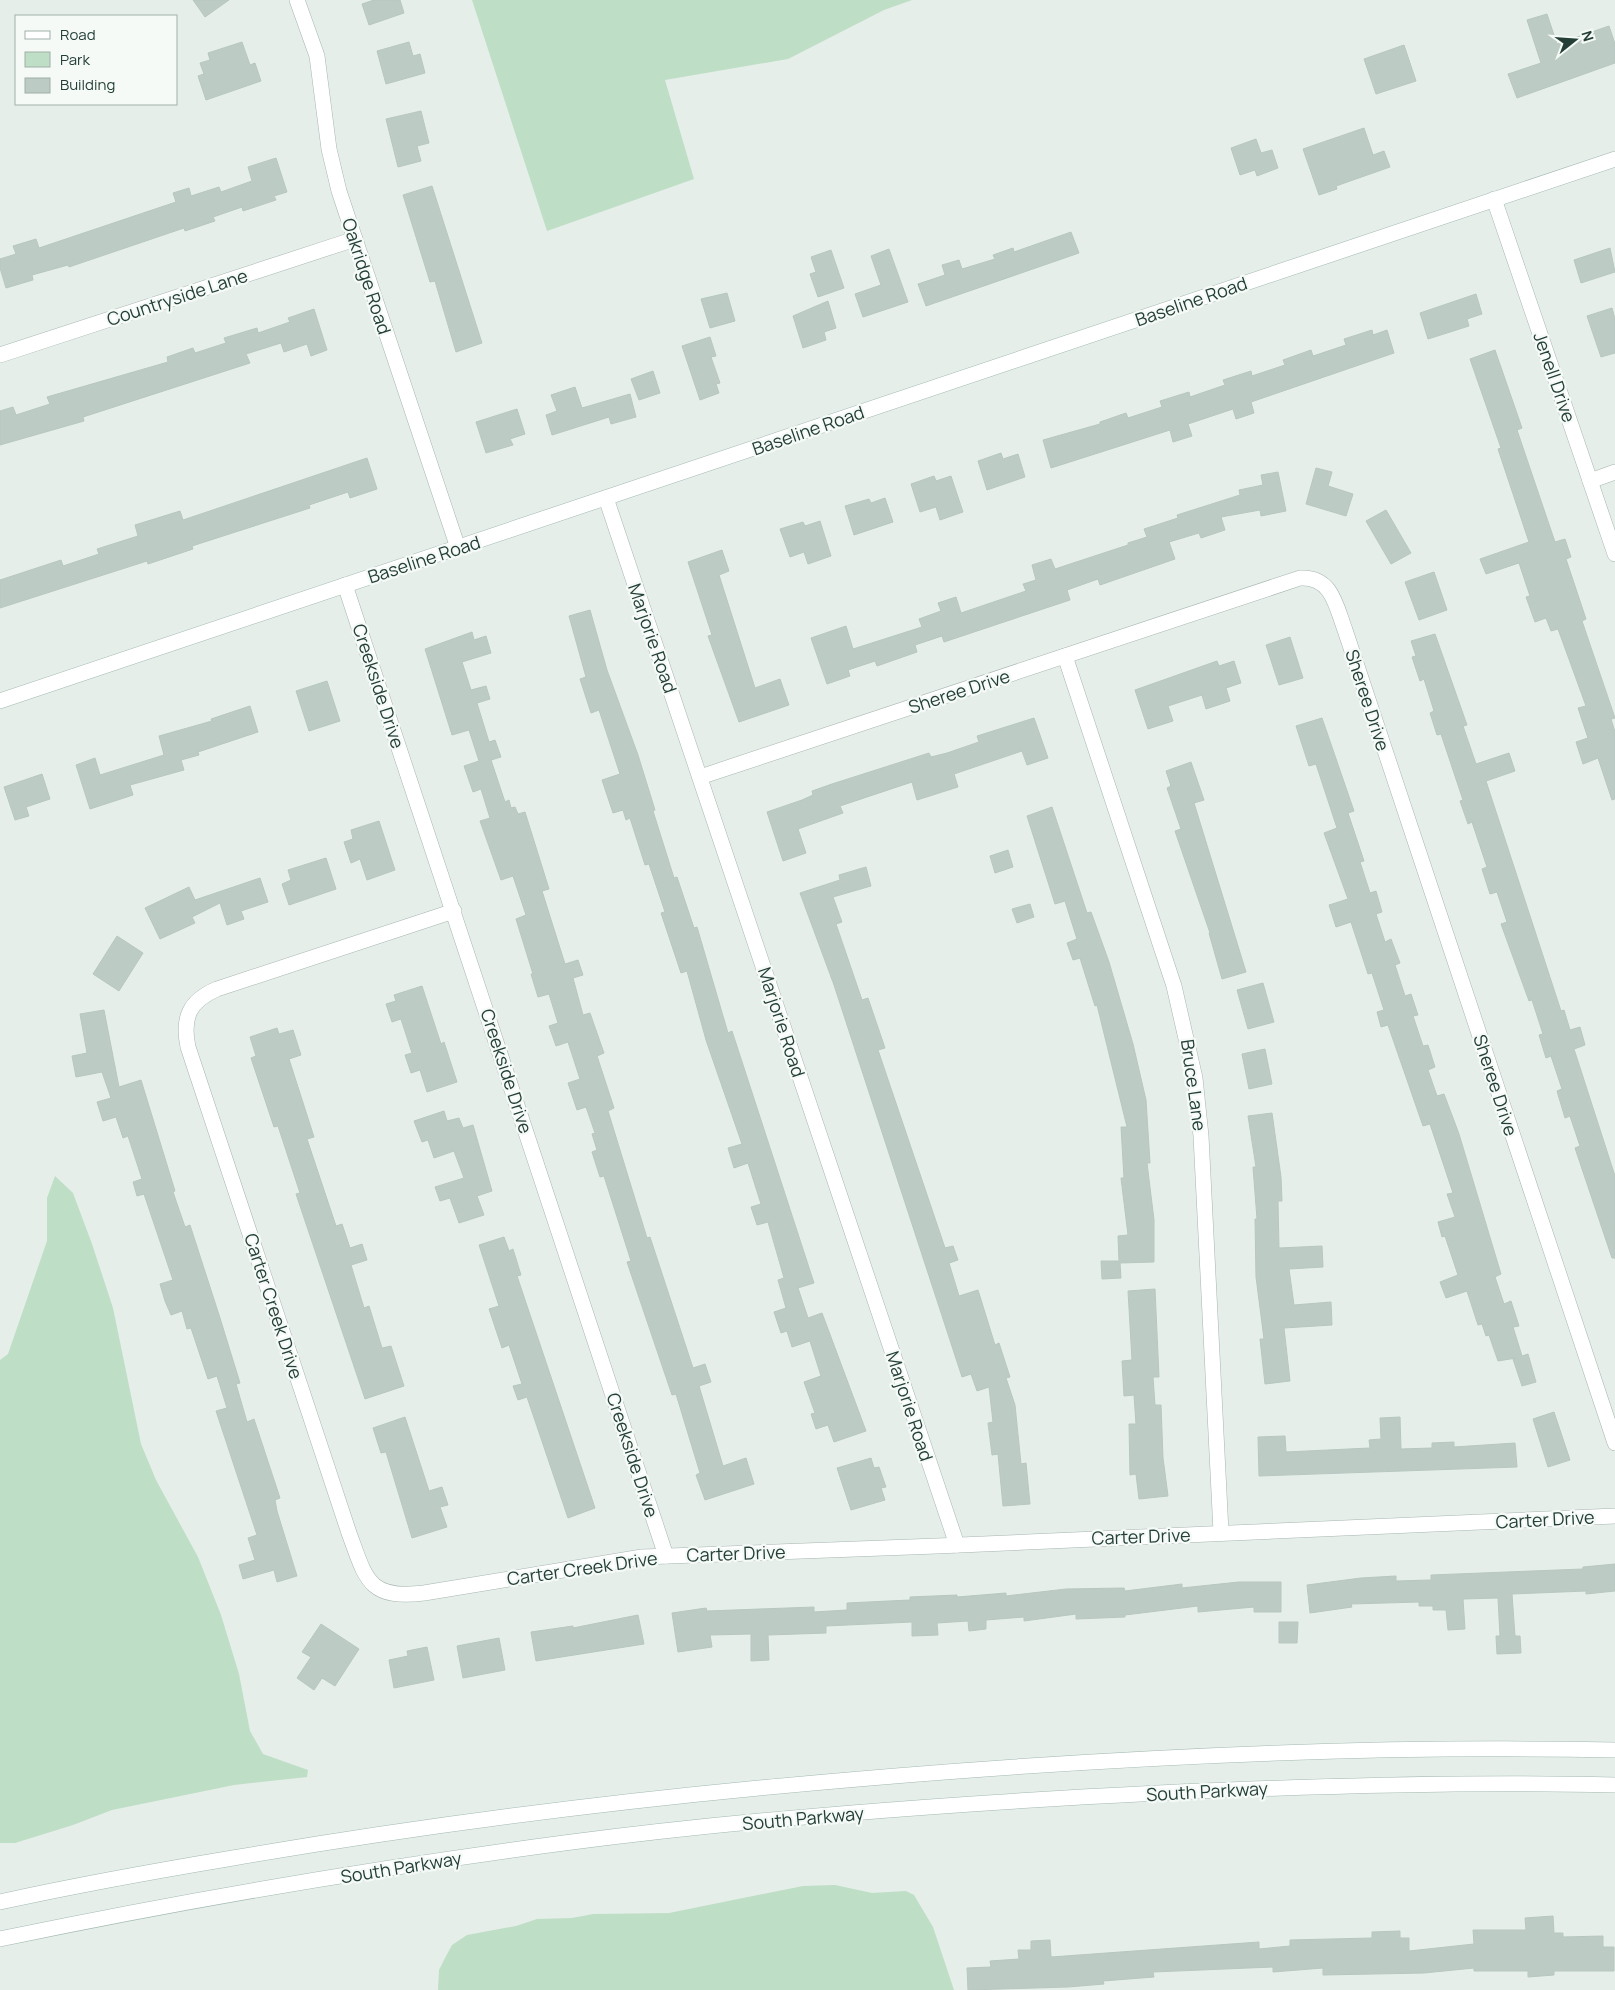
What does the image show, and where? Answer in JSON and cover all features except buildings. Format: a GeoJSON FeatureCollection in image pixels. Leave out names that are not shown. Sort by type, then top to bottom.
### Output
{"type":"FeatureCollection","features":[{"type":"Feature","properties":{"kind":"street","name":"Oakridge Road"},"geometry":{"type":"LineString","coordinates":[[297,0],[303,12],[317,56],[329,149],[355,239],[458,548]]}},
{"type":"Feature","properties":{"kind":"street","name":"Baseline Road"},"geometry":{"type":"LineString","coordinates":[[0,701],[1615,159]]}},
{"type":"Feature","properties":{"kind":"street","name":"Jenell Drive"},"geometry":{"type":"LineString","coordinates":[[1494,199],[1615,554]]}},
{"type":"Feature","properties":{"kind":"street","name":"Countryside Lane"},"geometry":{"type":"LineString","coordinates":[[0,355],[355,239]]}},
{"type":"Feature","properties":{"kind":"street"},"geometry":{"type":"LineString","coordinates":[[1590,481],[1615,472]]}},
{"type":"Feature","properties":{"kind":"street","name":"Marjorie Road"},"geometry":{"type":"LineString","coordinates":[[606,498],[957,1545]]}},
{"type":"Feature","properties":{"kind":"street","name":"Sheree Drive"},"geometry":{"type":"LineString","coordinates":[[700,777],[1300,578],[1316,579],[1329,589],[1351,649],[1615,1443]]}},
{"type":"Feature","properties":{"kind":"street","name":"Creekside Drive"},"geometry":{"type":"LineString","coordinates":[[346,586],[666,1556]]}},
{"type":"Feature","properties":{"kind":"street","name":"Bruce Lane"},"geometry":{"type":"LineString","coordinates":[[1065,656],[1174,986],[1195,1078],[1201,1136],[1221,1532]]}},
{"type":"Feature","properties":{"kind":"street","name":"Carter Creek Drive"},"geometry":{"type":"LineString","coordinates":[[454,911],[208,992],[195,1004],[186,1017],[185,1032],[191,1056],[349,1532],[369,1579],[385,1593],[411,1595],[615,1560],[666,1556]]}},
{"type":"Feature","properties":{"kind":"street","name":"Carter Drive"},"geometry":{"type":"LineString","coordinates":[[666,1556],[1615,1516]]}},
{"type":"Feature","properties":{"kind":"street","name":"South Parkway"},"geometry":{"type":"LineString","coordinates":[[0,1902],[173,1868],[340,1839],[572,1807],[844,1780],[1040,1765],[1306,1752],[1615,1750]]}},
{"type":"Feature","properties":{"kind":"street","name":"South Parkway"},"geometry":{"type":"LineString","coordinates":[[0,1939],[102,1918],[371,1872],[564,1843],[820,1815],[1034,1799],[1272,1788],[1447,1784],[1615,1785]]}},
{"type":"Feature","properties":{"kind":"green space"},"geometry":{"type":"Polygon","coordinates":[[[472,0],[912,0],[884,10],[788,59],[665,80],[694,179],[547,231],[472,0]]]}},
{"type":"Feature","properties":{"kind":"green space"},"geometry":{"type":"Polygon","coordinates":[[[55,1176],[73,1193],[92,1244],[113,1308],[141,1444],[156,1480],[198,1557],[221,1615],[239,1674],[250,1731],[263,1754],[308,1770],[307,1777],[234,1785],[112,1810],[73,1825],[15,1843],[0,1843],[0,1360],[8,1354],[47,1241],[47,1198],[55,1176]]]}},
{"type":"Feature","properties":{"kind":"green space"},"geometry":{"type":"Polygon","coordinates":[[[835,1885],[872,1893],[906,1891],[914,1895],[933,1927],[954,1990],[438,1990],[439,1970],[445,1958],[452,1945],[467,1935],[516,1926],[537,1919],[572,1918],[593,1914],[669,1913],[803,1886],[835,1885]]]}}]}
